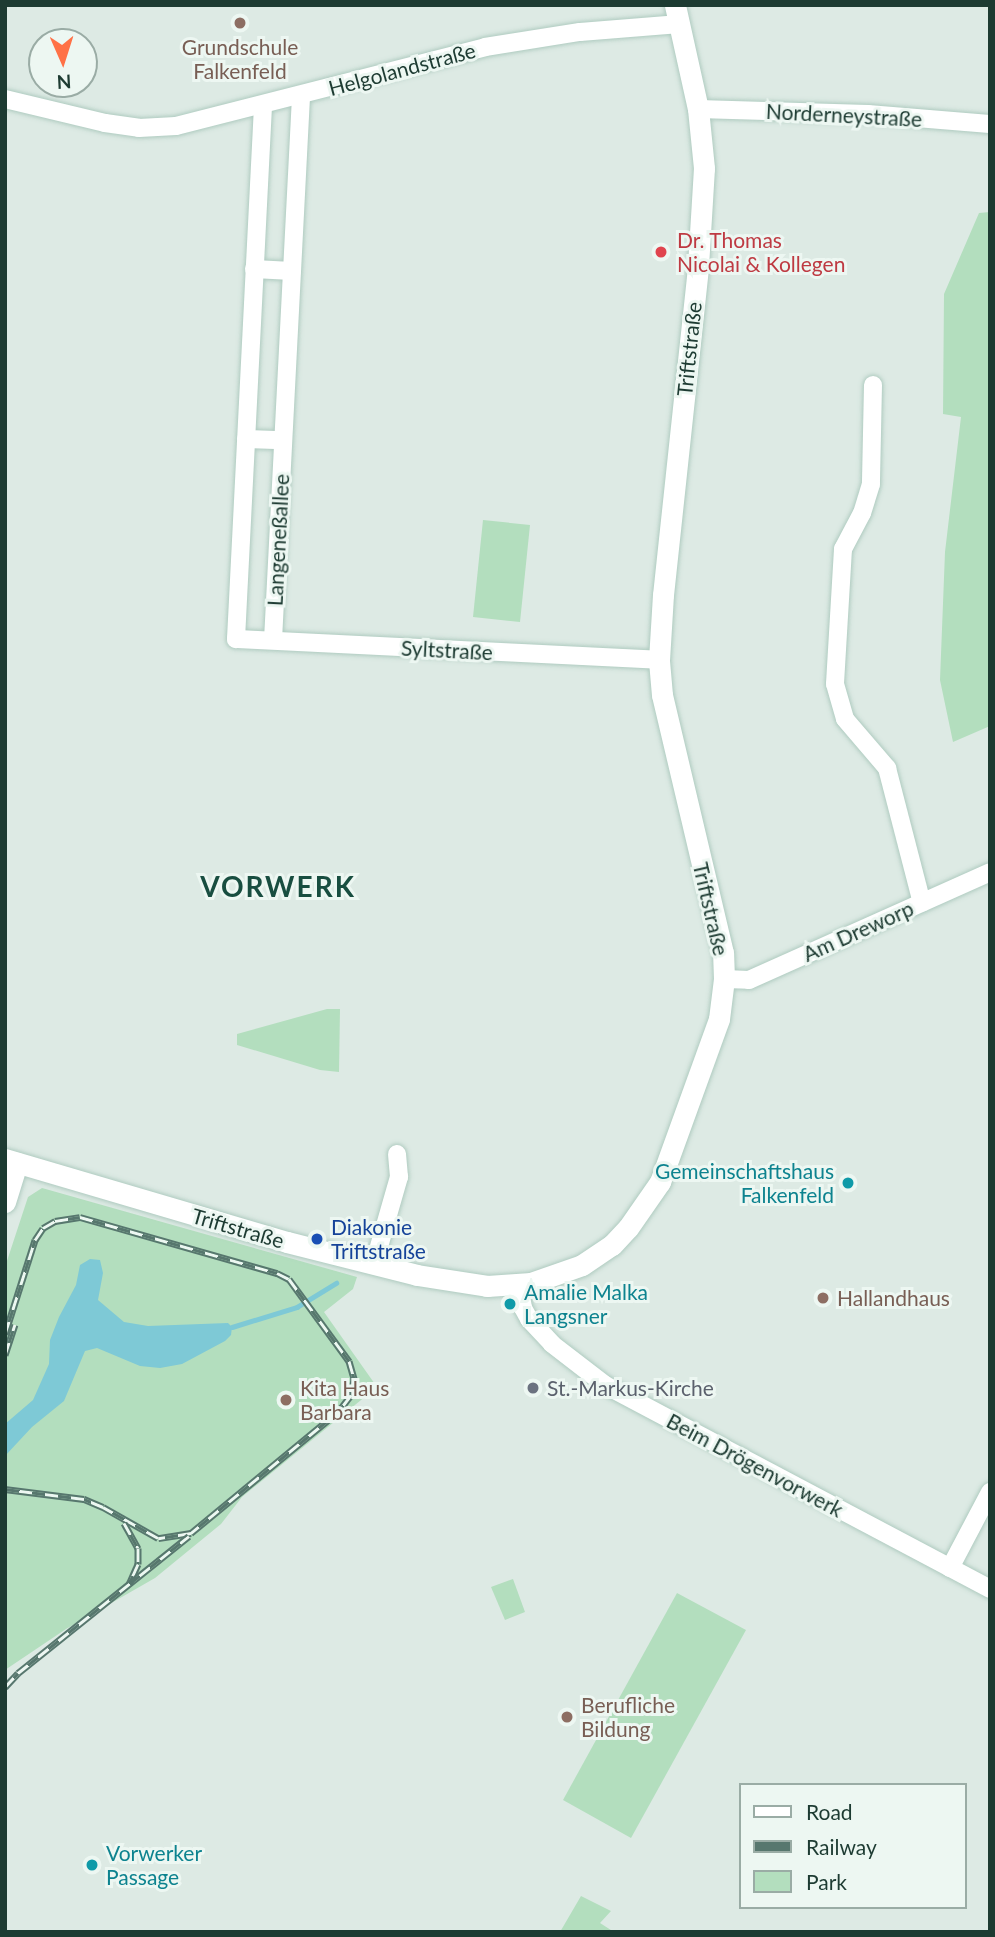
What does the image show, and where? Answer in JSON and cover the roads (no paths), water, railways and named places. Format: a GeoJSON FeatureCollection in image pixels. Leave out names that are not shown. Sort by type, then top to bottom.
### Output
{"type":"FeatureCollection","features":[{"type":"Feature","properties":{"kind":"street","name":"Helgolandstraße"},"geometry":{"type":"LineString","coordinates":[[5,99],[69,116],[139,128],[176,126],[263,106],[485,47],[678,15]]}},
{"type":"Feature","properties":{"kind":"street","name":"Triftstraße"},"geometry":{"type":"LineString","coordinates":[[11,1161],[374,1264],[452,1283],[487,1286],[519,1285],[554,1277],[582,1265],[612,1245],[638,1215],[660,1182],[719,1019],[724,979],[723,953],[662,695],[659,660],[663,595],[699,254],[704,167],[698,110],[678,15]]}},
{"type":"Feature","properties":{"kind":"street","name":"Langeneßallee"},"geometry":{"type":"LineString","coordinates":[[273,640],[301,96]]}},
{"type":"Feature","properties":{"kind":"street","name":"Langeneßallee"},"geometry":{"type":"LineString","coordinates":[[236,639],[263,106]]}},
{"type":"Feature","properties":{"kind":"street","name":"Norderneystraße"},"geometry":{"type":"LineString","coordinates":[[698,110],[868,114],[990,124]]}},
{"type":"Feature","properties":{"kind":"street"},"geometry":{"type":"LineString","coordinates":[[254,269],[292,271]]}},
{"type":"Feature","properties":{"kind":"street"},"geometry":{"type":"LineString","coordinates":[[873,385],[871,484],[862,513],[844,549],[835,684],[845,719],[887,768],[922,903]]}},
{"type":"Feature","properties":{"kind":"street"},"geometry":{"type":"LineString","coordinates":[[246,439],[283,440]]}},
{"type":"Feature","properties":{"kind":"street","name":"Syltstraße"},"geometry":{"type":"LineString","coordinates":[[236,639],[659,660]]}},
{"type":"Feature","properties":{"kind":"street","name":"Am Dreworp"},"geometry":{"type":"LineString","coordinates":[[724,979],[749,980],[990,872]]}},
{"type":"Feature","properties":{"kind":"street"},"geometry":{"type":"LineString","coordinates":[[374,1264],[399,1177],[397,1154]]}},
{"type":"Feature","properties":{"kind":"street"},"geometry":{"type":"LineString","coordinates":[[5,1202],[11,1161]]}},
{"type":"Feature","properties":{"kind":"street","name":"Beim Drögenvorwerk"},"geometry":{"type":"LineString","coordinates":[[519,1285],[523,1308],[529,1319],[552,1344],[605,1385],[990,1589]]}},
{"type":"Feature","properties":{"kind":"street"},"geometry":{"type":"LineString","coordinates":[[950,1568],[990,1492]]}},
{"type":"Feature","properties":{"kind":"water"},"geometry":{"type":"Polygon","coordinates":[[[90,1259],[100,1260],[103,1273],[98,1300],[124,1322],[148,1326],[228,1323],[232,1327],[231,1335],[225,1341],[182,1364],[160,1368],[140,1366],[97,1348],[85,1351],[64,1401],[32,1427],[5,1456],[5,1424],[33,1400],[49,1364],[50,1340],[76,1285],[80,1265],[90,1259]]]}},
{"type":"Feature","properties":{"kind":"waterway"},"geometry":{"type":"LineString","coordinates":[[232,1327],[297,1307],[336,1283]]}},
{"type":"Feature","properties":{"kind":"railway"},"geometry":{"type":"LineString","coordinates":[[5,1334],[35,1240],[43,1228],[55,1221],[80,1217],[277,1273],[289,1279],[349,1361],[354,1379],[351,1395],[339,1411],[191,1533],[158,1538],[84,1499],[5,1489]]}},
{"type":"Feature","properties":{"kind":"railway"},"geometry":{"type":"LineString","coordinates":[[5,1355],[15,1325]]}},
{"type":"Feature","properties":{"kind":"railway"},"geometry":{"type":"LineString","coordinates":[[124,1523],[138,1548],[138,1564],[129,1584]]}},
{"type":"Feature","properties":{"kind":"railway"},"geometry":{"type":"LineString","coordinates":[[5,1687],[18,1673],[189,1536]]}},
{"type":"Feature","properties":{"kind":"place","name":"Grundschule Falkenfeld"},"geometry":{"type":"Point","coordinates":[240,23]}},
{"type":"Feature","properties":{"kind":"place","name":"Dr. Thomas Nicolai & Kollegen"},"geometry":{"type":"Point","coordinates":[661,252]}},
{"type":"Feature","properties":{"kind":"place","name":"Gemeinschaftshaus Falkenfeld"},"geometry":{"type":"Point","coordinates":[848,1183]}},
{"type":"Feature","properties":{"kind":"place","name":"Diakonie Triftstraße"},"geometry":{"type":"Point","coordinates":[317,1239]}},
{"type":"Feature","properties":{"kind":"place","name":"Hallandhaus"},"geometry":{"type":"Point","coordinates":[823,1298]}},
{"type":"Feature","properties":{"kind":"place","name":"Amalie Malka Langsner"},"geometry":{"type":"Point","coordinates":[510,1304]}},
{"type":"Feature","properties":{"kind":"place","name":"St.-Markus-Kirche"},"geometry":{"type":"Point","coordinates":[533,1388]}},
{"type":"Feature","properties":{"kind":"place","name":"Kita Haus Barbara"},"geometry":{"type":"Point","coordinates":[286,1400]}},
{"type":"Feature","properties":{"kind":"place","name":"Berufliche Bildung"},"geometry":{"type":"Point","coordinates":[567,1717]}},
{"type":"Feature","properties":{"kind":"place","name":"Vorwerker Passage"},"geometry":{"type":"Point","coordinates":[92,1865]}},
{"type":"Feature","properties":{"kind":"district","name":"VORWERK"},"geometry":{"type":"Point","coordinates":[278,886]}}]}
